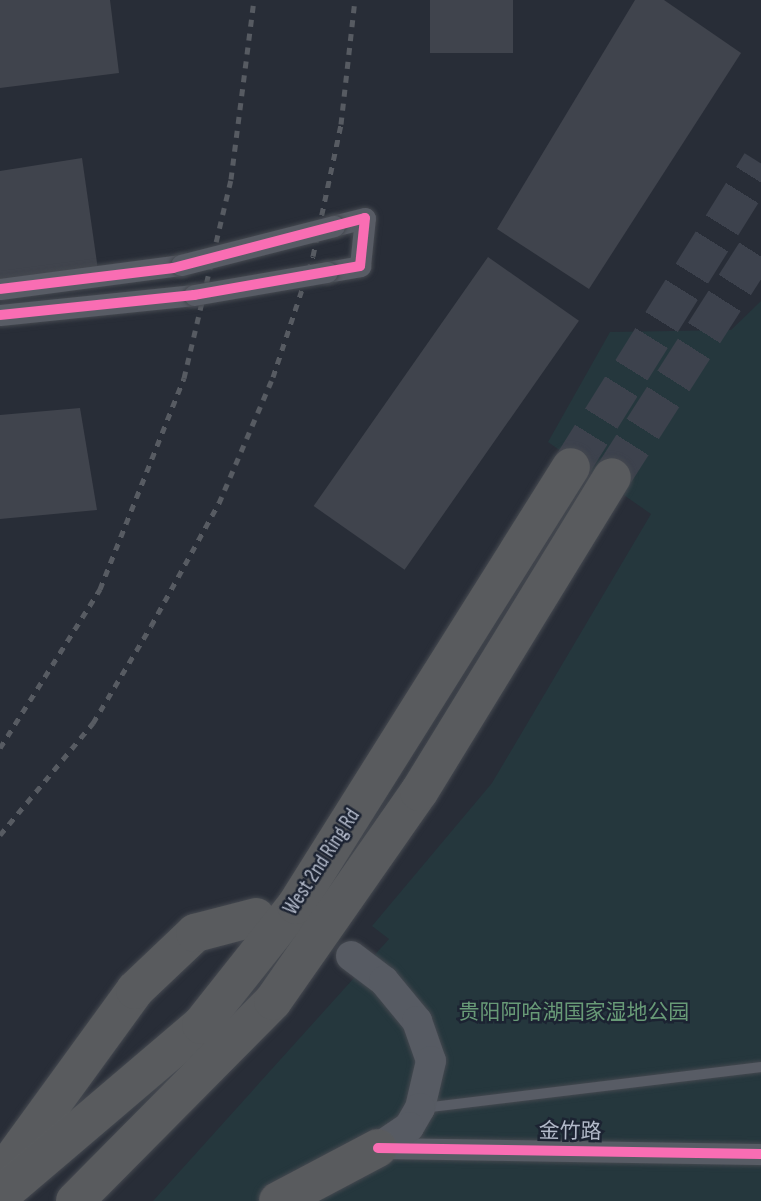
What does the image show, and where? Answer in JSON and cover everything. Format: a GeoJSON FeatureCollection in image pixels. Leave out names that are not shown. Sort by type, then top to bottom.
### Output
{"type":"FeatureCollection","features":[{"type":"Feature","properties":{"kind":"highway","name":"West 2nd Ring Rd"},"geometry":{"type":"LineString","coordinates":[[0,1196],[201,1025],[287,916],[571,467]]}},
{"type":"Feature","properties":{"kind":"highway","name":"West 2nd Ring Rd"},"geometry":{"type":"LineString","coordinates":[[75,1201],[273,1001],[419,792],[612,477]]}},
{"type":"Feature","properties":{"kind":"highway"},"geometry":{"type":"LineString","coordinates":[[0,1176],[135,990],[195,933],[256,917]]}},
{"type":"Feature","properties":{"kind":"highway"},"geometry":{"type":"LineString","coordinates":[[278,1201],[378,1148]]}},
{"type":"Feature","properties":{"kind":"main road"},"geometry":{"type":"LineString","coordinates":[[351,956],[384,981],[417,1021],[431,1061],[420,1108],[408,1127],[378,1148]]}},
{"type":"Feature","properties":{"kind":"street"},"geometry":{"type":"LineString","coordinates":[[0,289],[181,265],[366,218],[360,266],[194,295],[0,315]]}},
{"type":"Feature","properties":{"kind":"street","name":"金竹路"},"geometry":{"type":"LineString","coordinates":[[378,1148],[761,1154]]}},
{"type":"Feature","properties":{"kind":"lane"},"geometry":{"type":"LineString","coordinates":[[420,1108],[761,1067]]}},
{"type":"Feature","properties":{"kind":"green space","name":"贵阳阿哈湖国家湿地公园"},"geometry":{"type":"Polygon","coordinates":[[[761,301],[761,1201],[153,1201],[389,939],[372,926],[492,783],[651,514],[548,442],[610,332],[731,330],[761,301]]]}},
{"type":"Feature","properties":{"kind":"building"},"geometry":{"type":"Polygon","coordinates":[[[0,0],[110,0],[119,73],[0,88],[0,0]]]}},
{"type":"Feature","properties":{"kind":"building"},"geometry":{"type":"Polygon","coordinates":[[[430,0],[513,0],[513,53],[430,53],[430,0]]]}},
{"type":"Feature","properties":{"kind":"building"},"geometry":{"type":"Polygon","coordinates":[[[635,0],[664,0],[741,53],[589,289],[497,229],[635,0]]]}},
{"type":"Feature","properties":{"kind":"building"},"geometry":{"type":"Polygon","coordinates":[[[82,158],[98,270],[0,280],[0,171],[82,158]]]}},
{"type":"Feature","properties":{"kind":"building"},"geometry":{"type":"Polygon","coordinates":[[[488,257],[579,321],[405,570],[314,506],[488,257]]]}},
{"type":"Feature","properties":{"kind":"building"},"geometry":{"type":"Polygon","coordinates":[[[80,408],[97,510],[0,519],[0,415],[80,408]]]}},
{"type":"Feature","properties":{"kind":"tunnel"},"geometry":{"type":"LineString","coordinates":[[571,467],[761,163]]}},
{"type":"Feature","properties":{"kind":"tunnel"},"geometry":{"type":"LineString","coordinates":[[612,477],[761,244]]}},
{"type":"Feature","properties":{"kind":"railway"},"geometry":{"type":"LineString","coordinates":[[0,748],[100,589],[184,378],[231,179],[254,0]]}},
{"type":"Feature","properties":{"kind":"railway"},"geometry":{"type":"LineString","coordinates":[[0,835],[93,723],[151,626],[219,503],[273,377],[313,256],[341,124],[355,0]]}},
{"type":"Feature","properties":{"kind":"cycle path"},"geometry":{"type":"LineString","coordinates":[[0,289],[173,268],[365,218],[360,266],[194,295],[0,315]]}},
{"type":"Feature","properties":{"kind":"cycle path"},"geometry":{"type":"LineString","coordinates":[[378,1148],[761,1154]]}}]}
